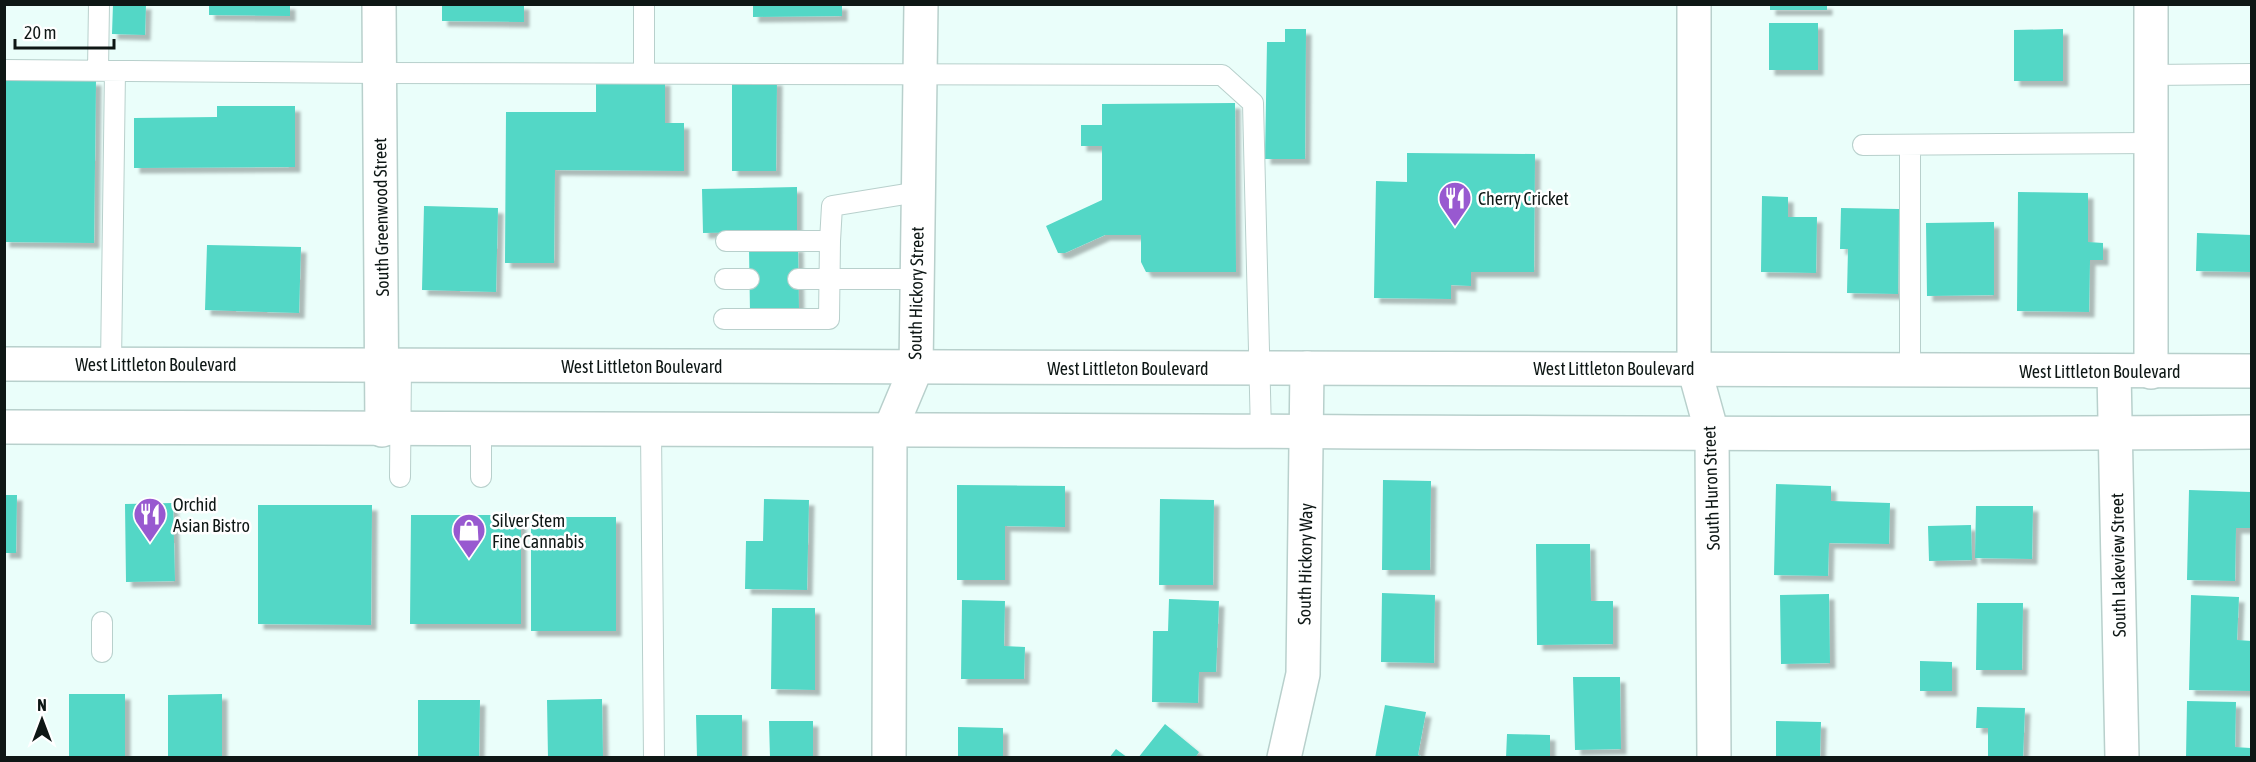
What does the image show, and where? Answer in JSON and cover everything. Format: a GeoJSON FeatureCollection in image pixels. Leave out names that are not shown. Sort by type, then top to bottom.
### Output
{"type":"FeatureCollection","features":[{"type":"Feature","properties":{"kind":"main road","name":"South Greenwood Street"},"geometry":{"type":"LineString","coordinates":[[379,4],[379,73],[391,364],[391,430]]}},
{"type":"Feature","properties":{"kind":"main road","name":"South Hickory Street"},"geometry":{"type":"LineString","coordinates":[[889,758],[890,430],[916,368],[921,4]]}},
{"type":"Feature","properties":{"kind":"main road","name":"South Huron Street"},"geometry":{"type":"LineString","coordinates":[[1694,4],[1694,368],[1713,433],[1714,758]]}},
{"type":"Feature","properties":{"kind":"main road"},"geometry":{"type":"LineString","coordinates":[[2151,4],[2151,372]]}},
{"type":"Feature","properties":{"kind":"main road","name":"West Littleton Boulevard"},"geometry":{"type":"LineString","coordinates":[[4,364],[2252,371]]}},
{"type":"Feature","properties":{"kind":"main road","name":"South Hickory Way"},"geometry":{"type":"LineString","coordinates":[[1284,758],[1303,674],[1307,368]]}},
{"type":"Feature","properties":{"kind":"main road","name":"South Lakeview Street"},"geometry":{"type":"LineString","coordinates":[[2114,372],[2122,758]]}},
{"type":"Feature","properties":{"kind":"main road"},"geometry":{"type":"LineString","coordinates":[[4,427],[1261,433],[2252,432]]}},
{"type":"Feature","properties":{"kind":"lane"},"geometry":{"type":"LineString","coordinates":[[99,4],[107,71],[111,364]]}},
{"type":"Feature","properties":{"kind":"lane"},"geometry":{"type":"LineString","coordinates":[[644,4],[644,73]]}},
{"type":"Feature","properties":{"kind":"lane"},"geometry":{"type":"LineString","coordinates":[[4,70],[1222,75],[1253,103],[1261,433]]}},
{"type":"Feature","properties":{"kind":"lane"},"geometry":{"type":"LineString","coordinates":[[2151,75],[2252,74]]}},
{"type":"Feature","properties":{"kind":"lane"},"geometry":{"type":"LineString","coordinates":[[1863,145],[2151,143]]}},
{"type":"Feature","properties":{"kind":"lane"},"geometry":{"type":"LineString","coordinates":[[1911,145],[1911,370]]}},
{"type":"Feature","properties":{"kind":"lane"},"geometry":{"type":"LineString","coordinates":[[724,319],[829,319],[832,206],[918,192]]}},
{"type":"Feature","properties":{"kind":"lane"},"geometry":{"type":"LineString","coordinates":[[726,241],[830,241]]}},
{"type":"Feature","properties":{"kind":"lane"},"geometry":{"type":"LineString","coordinates":[[725,279],[749,279]]}},
{"type":"Feature","properties":{"kind":"lane"},"geometry":{"type":"LineString","coordinates":[[798,279],[917,279]]}},
{"type":"Feature","properties":{"kind":"lane"},"geometry":{"type":"LineString","coordinates":[[391,430],[400,477]]}},
{"type":"Feature","properties":{"kind":"lane"},"geometry":{"type":"LineString","coordinates":[[481,430],[481,477]]}},
{"type":"Feature","properties":{"kind":"lane"},"geometry":{"type":"LineString","coordinates":[[651,430],[654,758]]}},
{"type":"Feature","properties":{"kind":"lane"},"geometry":{"type":"LineString","coordinates":[[102,622],[102,652]]}},
{"type":"Feature","properties":{"kind":"building"},"geometry":{"type":"Polygon","coordinates":[[[113,4],[146,4],[145,35],[112,34],[113,4]]]}},
{"type":"Feature","properties":{"kind":"building"},"geometry":{"type":"Polygon","coordinates":[[[209,4],[290,4],[290,16],[209,15],[209,4]]]}},
{"type":"Feature","properties":{"kind":"building"},"geometry":{"type":"Polygon","coordinates":[[[442,4],[524,4],[524,22],[442,21],[442,4]]]}},
{"type":"Feature","properties":{"kind":"building"},"geometry":{"type":"Polygon","coordinates":[[[753,4],[842,4],[842,16],[753,17],[753,4]]]}},
{"type":"Feature","properties":{"kind":"building"},"geometry":{"type":"Polygon","coordinates":[[[1770,4],[1827,4],[1827,10],[1770,10],[1770,4]]]}},
{"type":"Feature","properties":{"kind":"building"},"geometry":{"type":"Polygon","coordinates":[[[1769,23],[1818,23],[1818,70],[1769,70],[1769,23]]]}},
{"type":"Feature","properties":{"kind":"building"},"geometry":{"type":"Polygon","coordinates":[[[1285,29],[1306,29],[1305,159],[1265,159],[1267,42],[1285,42],[1285,29]]]}},
{"type":"Feature","properties":{"kind":"building"},"geometry":{"type":"Polygon","coordinates":[[[2063,29],[2063,81],[2014,81],[2014,30],[2063,29]]]}},
{"type":"Feature","properties":{"kind":"building"},"geometry":{"type":"Polygon","coordinates":[[[4,79],[96,80],[94,243],[4,242],[4,79]]]}},
{"type":"Feature","properties":{"kind":"building"},"geometry":{"type":"Polygon","coordinates":[[[596,79],[665,80],[665,123],[684,123],[684,171],[555,170],[554,263],[505,263],[506,112],[596,112],[596,79]]]}},
{"type":"Feature","properties":{"kind":"building"},"geometry":{"type":"Polygon","coordinates":[[[732,80],[777,80],[776,171],[732,171],[732,80]]]}},
{"type":"Feature","properties":{"kind":"building"},"geometry":{"type":"Polygon","coordinates":[[[1235,103],[1236,272],[1146,272],[1141,262],[1141,235],[1105,235],[1065,253],[1058,253],[1046,226],[1102,200],[1102,146],[1081,146],[1081,125],[1102,125],[1102,104],[1235,103]]]}},
{"type":"Feature","properties":{"kind":"building"},"geometry":{"type":"Polygon","coordinates":[[[217,106],[295,106],[295,167],[134,168],[134,118],[217,117],[217,106]]]}},
{"type":"Feature","properties":{"kind":"building","name":"Cherry Cricket"},"geometry":{"type":"Polygon","coordinates":[[[1407,153],[1535,154],[1534,272],[1471,272],[1471,286],[1451,285],[1451,299],[1374,298],[1376,181],[1407,182],[1407,153]]]}},
{"type":"Feature","properties":{"kind":"building"},"geometry":{"type":"Polygon","coordinates":[[[797,187],[797,231],[703,233],[702,189],[797,187]]]}},
{"type":"Feature","properties":{"kind":"building"},"geometry":{"type":"Polygon","coordinates":[[[2018,192],[2088,193],[2088,242],[2103,243],[2103,260],[2090,260],[2089,312],[2017,311],[2018,192]]]}},
{"type":"Feature","properties":{"kind":"building"},"geometry":{"type":"Polygon","coordinates":[[[1762,196],[1788,197],[1788,217],[1817,217],[1816,273],[1761,272],[1762,196]]]}},
{"type":"Feature","properties":{"kind":"building"},"geometry":{"type":"Polygon","coordinates":[[[424,206],[498,208],[496,292],[422,290],[424,206]]]}},
{"type":"Feature","properties":{"kind":"building"},"geometry":{"type":"Polygon","coordinates":[[[1841,208],[1899,209],[1898,294],[1847,293],[1848,249],[1840,249],[1841,208]]]}},
{"type":"Feature","properties":{"kind":"building"},"geometry":{"type":"Polygon","coordinates":[[[1994,222],[1994,295],[1927,296],[1926,223],[1994,222]]]}},
{"type":"Feature","properties":{"kind":"building"},"geometry":{"type":"Polygon","coordinates":[[[2197,233],[2252,235],[2252,272],[2196,271],[2197,233]]]}},
{"type":"Feature","properties":{"kind":"building"},"geometry":{"type":"Polygon","coordinates":[[[207,245],[301,247],[299,313],[205,310],[207,245]]]}},
{"type":"Feature","properties":{"kind":"building"},"geometry":{"type":"Polygon","coordinates":[[[798,246],[799,312],[750,313],[749,247],[798,246]]]}},
{"type":"Feature","properties":{"kind":"building"},"geometry":{"type":"Polygon","coordinates":[[[1383,480],[1431,481],[1430,570],[1382,570],[1383,480]]]}},
{"type":"Feature","properties":{"kind":"building"},"geometry":{"type":"Polygon","coordinates":[[[1776,484],[1831,486],[1831,501],[1890,503],[1889,544],[1829,543],[1828,576],[1774,575],[1776,484]]]}},
{"type":"Feature","properties":{"kind":"building"},"geometry":{"type":"Polygon","coordinates":[[[957,485],[1065,486],[1065,527],[1005,526],[1005,580],[957,580],[957,485]]]}},
{"type":"Feature","properties":{"kind":"building"},"geometry":{"type":"Polygon","coordinates":[[[2189,490],[2251,492],[2250,528],[2236,528],[2235,581],[2187,580],[2189,490]]]}},
{"type":"Feature","properties":{"kind":"building"},"geometry":{"type":"Polygon","coordinates":[[[4,495],[17,495],[16,553],[4,553],[4,495]]]}},
{"type":"Feature","properties":{"kind":"building"},"geometry":{"type":"Polygon","coordinates":[[[764,499],[809,500],[807,590],[745,589],[746,541],[763,541],[764,499]]]}},
{"type":"Feature","properties":{"kind":"building"},"geometry":{"type":"Polygon","coordinates":[[[1160,499],[1214,500],[1213,585],[1159,585],[1160,499]]]}},
{"type":"Feature","properties":{"kind":"building","name":"Orchid Asian Bistro"},"geometry":{"type":"Polygon","coordinates":[[[173,503],[175,581],[126,582],[125,504],[173,503]]]}},
{"type":"Feature","properties":{"kind":"building"},"geometry":{"type":"Polygon","coordinates":[[[258,505],[372,505],[371,625],[258,624],[258,505]]]}},
{"type":"Feature","properties":{"kind":"building"},"geometry":{"type":"Polygon","coordinates":[[[1976,506],[2033,506],[2032,559],[1975,558],[1976,506]]]}},
{"type":"Feature","properties":{"kind":"building"},"geometry":{"type":"Polygon","coordinates":[[[411,515],[521,515],[521,624],[410,624],[411,515]]]}},
{"type":"Feature","properties":{"kind":"building"},"geometry":{"type":"Polygon","coordinates":[[[531,517],[616,517],[616,631],[531,631],[531,517]]]}},
{"type":"Feature","properties":{"kind":"building"},"geometry":{"type":"Polygon","coordinates":[[[1971,525],[1972,560],[1929,561],[1928,526],[1971,525]]]}},
{"type":"Feature","properties":{"kind":"building"},"geometry":{"type":"Polygon","coordinates":[[[1536,544],[1590,544],[1591,601],[1613,601],[1613,644],[1537,645],[1536,544]]]}},
{"type":"Feature","properties":{"kind":"building"},"geometry":{"type":"Polygon","coordinates":[[[1382,593],[1435,595],[1434,663],[1381,662],[1382,593]]]}},
{"type":"Feature","properties":{"kind":"building"},"geometry":{"type":"Polygon","coordinates":[[[1829,594],[1830,663],[1781,664],[1780,595],[1829,594]]]}},
{"type":"Feature","properties":{"kind":"building"},"geometry":{"type":"Polygon","coordinates":[[[2191,595],[2239,597],[2237,640],[2252,641],[2252,691],[2189,690],[2191,595]]]}},
{"type":"Feature","properties":{"kind":"building"},"geometry":{"type":"Polygon","coordinates":[[[1169,599],[1219,601],[1216,672],[1199,672],[1198,703],[1152,702],[1153,631],[1168,631],[1169,599]]]}},
{"type":"Feature","properties":{"kind":"building"},"geometry":{"type":"Polygon","coordinates":[[[962,600],[1005,601],[1004,646],[1025,647],[1024,679],[961,679],[962,600]]]}},
{"type":"Feature","properties":{"kind":"building"},"geometry":{"type":"Polygon","coordinates":[[[1977,603],[2023,603],[2022,670],[1976,670],[1977,603]]]}},
{"type":"Feature","properties":{"kind":"building"},"geometry":{"type":"Polygon","coordinates":[[[772,608],[815,608],[815,690],[771,689],[772,608]]]}},
{"type":"Feature","properties":{"kind":"building"},"geometry":{"type":"Polygon","coordinates":[[[1920,661],[1952,662],[1952,691],[1920,691],[1920,661]]]}},
{"type":"Feature","properties":{"kind":"building"},"geometry":{"type":"Polygon","coordinates":[[[1573,677],[1620,677],[1621,749],[1575,750],[1573,677]]]}},
{"type":"Feature","properties":{"kind":"building"},"geometry":{"type":"Polygon","coordinates":[[[69,694],[125,694],[125,758],[69,758],[69,694]]]}},
{"type":"Feature","properties":{"kind":"building"},"geometry":{"type":"Polygon","coordinates":[[[222,694],[222,758],[168,758],[168,695],[222,694]]]}},
{"type":"Feature","properties":{"kind":"building"},"geometry":{"type":"Polygon","coordinates":[[[602,699],[603,758],[548,758],[547,700],[602,699]]]}},
{"type":"Feature","properties":{"kind":"building"},"geometry":{"type":"Polygon","coordinates":[[[418,700],[480,700],[479,758],[418,758],[418,700]]]}},
{"type":"Feature","properties":{"kind":"building"},"geometry":{"type":"Polygon","coordinates":[[[2187,701],[2236,702],[2235,747],[2250,748],[2250,758],[2186,758],[2187,701]]]}},
{"type":"Feature","properties":{"kind":"building"},"geometry":{"type":"Polygon","coordinates":[[[1385,705],[1426,712],[1418,755],[1427,758],[1375,758],[1385,705]]]}},
{"type":"Feature","properties":{"kind":"building"},"geometry":{"type":"Polygon","coordinates":[[[1977,707],[2025,708],[2023,758],[1988,758],[1988,728],[1976,728],[1977,707]]]}},
{"type":"Feature","properties":{"kind":"building"},"geometry":{"type":"Polygon","coordinates":[[[696,715],[742,715],[742,758],[697,758],[696,715]]]}},
{"type":"Feature","properties":{"kind":"building"},"geometry":{"type":"Polygon","coordinates":[[[769,721],[813,721],[813,758],[770,758],[769,721]]]}},
{"type":"Feature","properties":{"kind":"building"},"geometry":{"type":"Polygon","coordinates":[[[1776,721],[1821,722],[1820,758],[1776,758],[1776,721]]]}},
{"type":"Feature","properties":{"kind":"building"},"geometry":{"type":"Polygon","coordinates":[[[1165,724],[1199,752],[1195,758],[1138,758],[1165,724]]]}},
{"type":"Feature","properties":{"kind":"building"},"geometry":{"type":"Polygon","coordinates":[[[958,727],[1003,728],[1003,758],[958,758],[958,727]]]}},
{"type":"Feature","properties":{"kind":"building"},"geometry":{"type":"Polygon","coordinates":[[[1507,734],[1550,735],[1550,758],[1506,758],[1507,734]]]}},
{"type":"Feature","properties":{"kind":"building"},"geometry":{"type":"Polygon","coordinates":[[[1116,749],[1128,758],[1109,758],[1116,749]]]}},
{"type":"Feature","properties":{"kind":"place","name":"Cherry Cricket"},"geometry":{"type":"Point","coordinates":[1455,227]}},
{"type":"Feature","properties":{"kind":"place","name":"Orchid Asian Bistro"},"geometry":{"type":"Point","coordinates":[150,543]}},
{"type":"Feature","properties":{"kind":"place","name":"Silver Stem Fine Cannabis"},"geometry":{"type":"Point","coordinates":[469,559]}}]}
